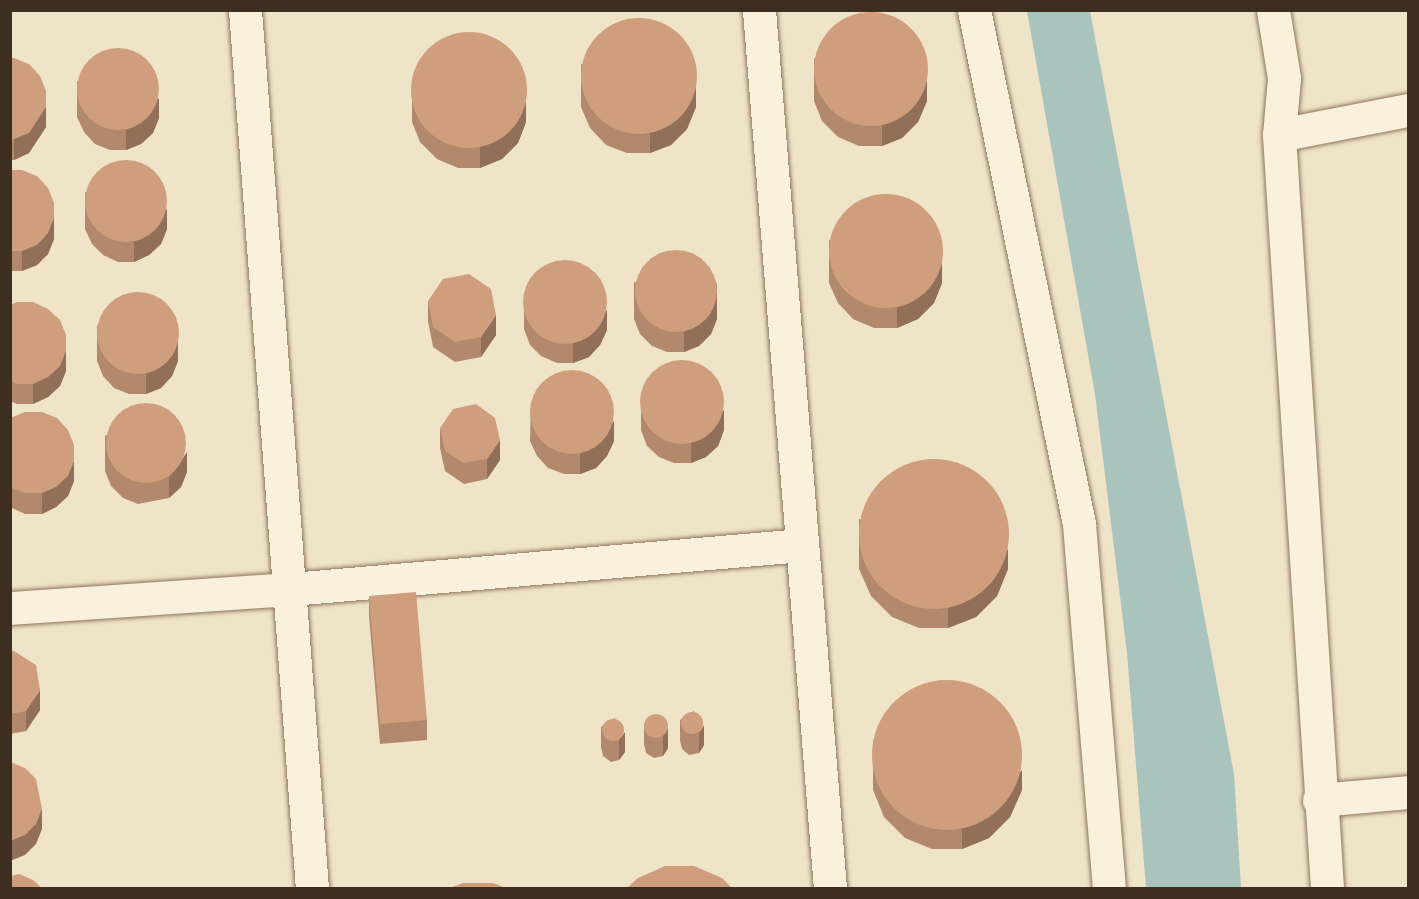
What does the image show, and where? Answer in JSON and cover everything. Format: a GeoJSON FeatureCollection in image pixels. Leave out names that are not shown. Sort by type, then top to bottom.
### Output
{"type":"FeatureCollection","features":[{"type":"Feature","properties":{"kind":"lane"},"geometry":{"type":"LineString","coordinates":[[245,10],[312,888]]}},
{"type":"Feature","properties":{"kind":"lane"},"geometry":{"type":"LineString","coordinates":[[759,10],[830,888]]}},
{"type":"Feature","properties":{"kind":"lane"},"geometry":{"type":"LineString","coordinates":[[974,10],[1079,524],[1109,888]]}},
{"type":"Feature","properties":{"kind":"lane"},"geometry":{"type":"LineString","coordinates":[[1273,10],[1284,78],[1279,135],[1319,800],[1327,888]]}},
{"type":"Feature","properties":{"kind":"lane"},"geometry":{"type":"LineString","coordinates":[[1279,135],[1408,110]]}},
{"type":"Feature","properties":{"kind":"lane"},"geometry":{"type":"LineString","coordinates":[[10,608],[291,590],[802,545]]}},
{"type":"Feature","properties":{"kind":"lane"},"geometry":{"type":"LineString","coordinates":[[1319,800],[1408,792]]}},
{"type":"Feature","properties":{"kind":"water"},"geometry":{"type":"Polygon","coordinates":[[[1027,11],[1090,11],[1234,774],[1241,888],[1146,888],[1127,653],[1095,394],[1027,11]]]}},
{"type":"Feature","properties":{"kind":"building"},"geometry":{"type":"Polygon","coordinates":[[[871,12],[893,17],[911,29],[923,47],[928,69],[923,91],[911,109],[893,121],[871,126],[849,121],[831,109],[819,91],[814,69],[819,47],[831,29],[849,17],[871,12]]]}},
{"type":"Feature","properties":{"kind":"building"},"geometry":{"type":"Polygon","coordinates":[[[639,18],[661,23],[680,35],[692,54],[697,76],[692,98],[680,117],[661,129],[639,134],[617,129],[598,117],[586,98],[581,76],[586,54],[598,35],[617,23],[639,18]]]}},
{"type":"Feature","properties":{"kind":"building"},"geometry":{"type":"Polygon","coordinates":[[[469,32],[491,37],[510,49],[522,68],[527,90],[522,112],[510,131],[491,143],[469,148],[447,143],[428,131],[416,112],[411,90],[416,68],[428,49],[447,37],[469,32]]]}},
{"type":"Feature","properties":{"kind":"building"},"geometry":{"type":"Polygon","coordinates":[[[118,48],[134,51],[147,60],[156,73],[159,89],[156,105],[147,118],[134,127],[118,130],[102,127],[89,118],[80,105],[77,89],[80,73],[89,60],[102,51],[118,48]]]}},
{"type":"Feature","properties":{"kind":"building"},"geometry":{"type":"Polygon","coordinates":[[[10,58],[29,64],[40,76],[46,91],[46,107],[29,133],[14,139],[10,139],[10,58]]]}},
{"type":"Feature","properties":{"kind":"building"},"geometry":{"type":"Polygon","coordinates":[[[126,160],[142,163],[155,172],[164,185],[167,201],[164,217],[155,230],[142,239],[126,242],[110,239],[97,230],[88,217],[85,201],[88,185],[97,172],[110,163],[126,160]]]}},
{"type":"Feature","properties":{"kind":"building"},"geometry":{"type":"Polygon","coordinates":[[[10,170],[22,170],[37,176],[48,188],[54,203],[54,218],[48,233],[37,245],[22,251],[10,251],[10,170]]]}},
{"type":"Feature","properties":{"kind":"building"},"geometry":{"type":"Polygon","coordinates":[[[886,194],[908,199],[926,211],[938,229],[943,251],[938,273],[926,291],[908,303],[886,308],[864,303],[846,291],[834,273],[829,251],[834,229],[846,211],[864,199],[886,194]]]}},
{"type":"Feature","properties":{"kind":"building"},"geometry":{"type":"Polygon","coordinates":[[[668,250],[684,250],[699,257],[710,268],[717,283],[714,307],[705,320],[684,332],[668,332],[653,325],[642,314],[635,299],[635,283],[642,268],[653,257],[668,250]]]}},
{"type":"Feature","properties":{"kind":"building"},"geometry":{"type":"Polygon","coordinates":[[[565,260],[588,267],[600,279],[607,302],[600,325],[588,337],[565,344],[542,337],[530,325],[523,302],[530,279],[542,267],[565,260]]]}},
{"type":"Feature","properties":{"kind":"building"},"geometry":{"type":"Polygon","coordinates":[[[469,274],[491,289],[496,315],[481,337],[455,342],[433,327],[428,301],[443,279],[469,274]]]}},
{"type":"Feature","properties":{"kind":"building"},"geometry":{"type":"Polygon","coordinates":[[[138,292],[154,295],[167,304],[176,317],[179,333],[176,349],[167,362],[154,371],[138,374],[122,371],[109,362],[100,349],[97,333],[100,317],[109,304],[122,295],[138,292]]]}},
{"type":"Feature","properties":{"kind":"building"},"geometry":{"type":"Polygon","coordinates":[[[17,302],[33,302],[48,309],[60,320],[66,335],[66,351],[60,366],[48,377],[33,384],[17,384],[10,381],[10,305],[17,302]]]}},
{"type":"Feature","properties":{"kind":"building"},"geometry":{"type":"Polygon","coordinates":[[[682,360],[698,363],[717,379],[724,402],[721,418],[705,437],[682,444],[666,441],[647,425],[640,402],[643,386],[659,367],[682,360]]]}},
{"type":"Feature","properties":{"kind":"building"},"geometry":{"type":"Polygon","coordinates":[[[572,370],[595,377],[607,389],[614,412],[607,435],[595,447],[572,454],[549,447],[537,435],[530,412],[537,389],[549,377],[572,370]]]}},
{"type":"Feature","properties":{"kind":"building"},"geometry":{"type":"Polygon","coordinates":[[[138,403],[154,403],[175,414],[186,435],[186,451],[175,472],[154,483],[138,483],[124,477],[112,465],[106,451],[106,435],[112,421],[124,409],[138,403]]]}},
{"type":"Feature","properties":{"kind":"building"},"geometry":{"type":"Polygon","coordinates":[[[476,404],[495,418],[500,440],[487,459],[464,463],[445,451],[440,428],[453,409],[476,404]]]}},
{"type":"Feature","properties":{"kind":"building"},"geometry":{"type":"Polygon","coordinates":[[[25,412],[42,412],[57,418],[68,430],[74,445],[74,461],[68,476],[56,487],[42,493],[25,493],[10,487],[10,418],[25,412]]]}},
{"type":"Feature","properties":{"kind":"building"},"geometry":{"type":"Polygon","coordinates":[[[934,459],[963,465],[987,481],[1003,505],[1009,534],[1003,563],[987,587],[963,603],[934,609],[905,603],[881,587],[865,563],[859,534],[865,505],[881,481],[905,465],[934,459]]]}},
{"type":"Feature","properties":{"kind":"building"},"geometry":{"type":"Polygon","coordinates":[[[416,592],[427,720],[380,724],[369,596],[416,592]]]}},
{"type":"Feature","properties":{"kind":"building"},"geometry":{"type":"Polygon","coordinates":[[[10,651],[14,651],[36,665],[40,690],[26,711],[10,714],[10,651]]]}},
{"type":"Feature","properties":{"kind":"building"},"geometry":{"type":"Polygon","coordinates":[[[947,680],[976,686],[1000,702],[1016,726],[1022,755],[1016,784],[1000,808],[976,824],[947,830],[918,824],[894,808],[878,784],[872,755],[878,726],[894,702],[918,686],[947,680]]]}},
{"type":"Feature","properties":{"kind":"building"},"geometry":{"type":"Polygon","coordinates":[[[688,712],[696,712],[703,719],[703,727],[696,734],[688,734],[681,727],[681,719],[688,712]]]}},
{"type":"Feature","properties":{"kind":"building"},"geometry":{"type":"Polygon","coordinates":[[[656,714],[664,718],[668,726],[664,734],[656,738],[648,734],[644,726],[648,718],[656,714]]]}},
{"type":"Feature","properties":{"kind":"building"},"geometry":{"type":"Polygon","coordinates":[[[609,719],[617,719],[624,726],[624,734],[617,741],[609,741],[602,734],[602,726],[609,719]]]}},
{"type":"Feature","properties":{"kind":"building"},"geometry":{"type":"Polygon","coordinates":[[[10,762],[25,768],[36,779],[42,809],[36,824],[25,835],[10,841],[10,762]]]}},
{"type":"Feature","properties":{"kind":"building"},"geometry":{"type":"Polygon","coordinates":[[[665,866],[694,866],[722,878],[732,888],[627,888],[638,878],[665,866]]]}},
{"type":"Feature","properties":{"kind":"building"},"geometry":{"type":"Polygon","coordinates":[[[19,874],[33,880],[42,888],[10,888],[10,876],[19,874]]]}},
{"type":"Feature","properties":{"kind":"building"},"geometry":{"type":"Polygon","coordinates":[[[463,883],[493,883],[506,888],[450,888],[463,883]]]}}]}
